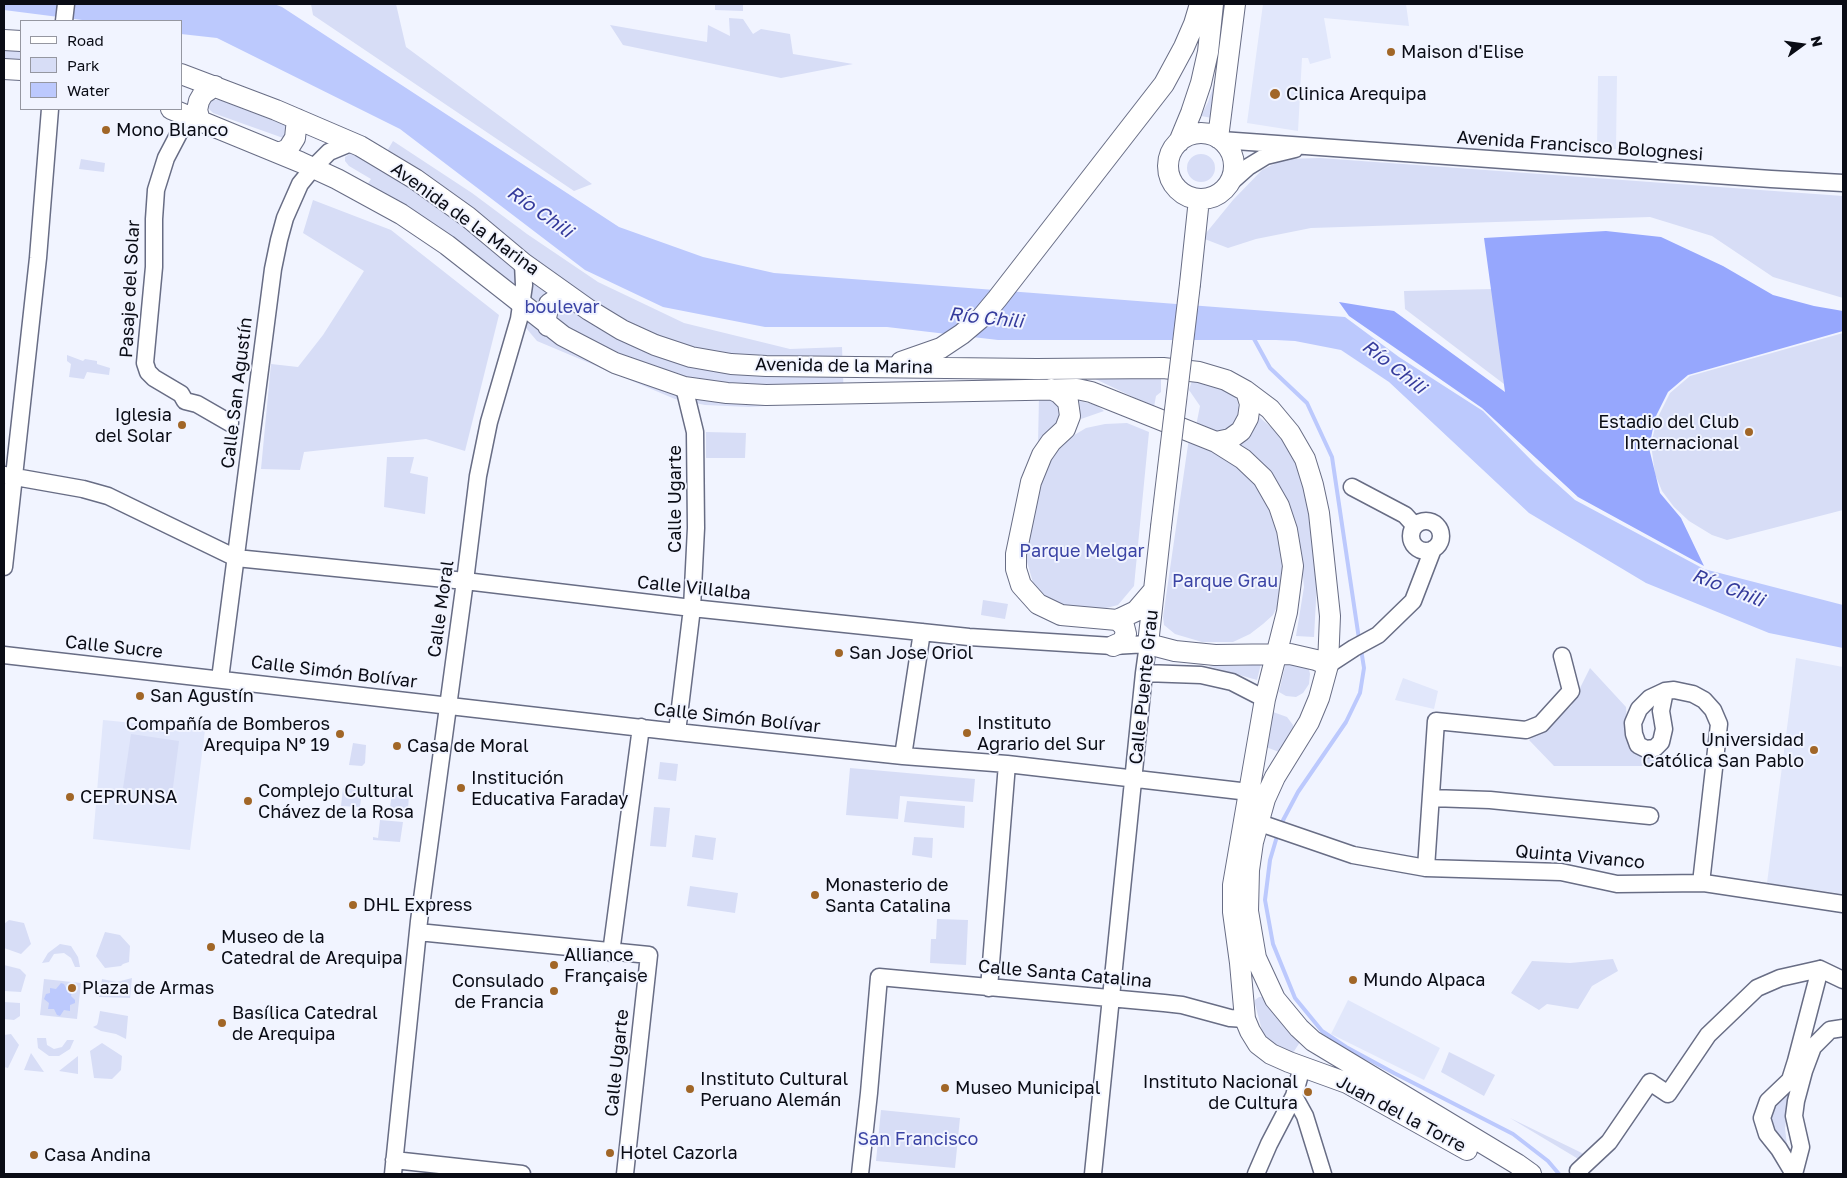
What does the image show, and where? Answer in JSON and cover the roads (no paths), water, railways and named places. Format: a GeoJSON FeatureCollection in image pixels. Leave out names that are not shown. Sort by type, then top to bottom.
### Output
{"type":"FeatureCollection","features":[{"type":"Feature","properties":{"kind":"main road"},"geometry":{"type":"LineString","coordinates":[[868,367],[896,363],[941,348],[982,317],[1164,84],[1184,47],[1200,4]]}},
{"type":"Feature","properties":{"kind":"main road"},"geometry":{"type":"LineString","coordinates":[[1179,142],[1189,136],[1201,133],[1220,139],[1230,150],[1234,170],[1230,183],[1219,194],[1199,199],[1184,195],[1178,190],[1170,177],[1169,170],[1171,154],[1179,142],[1201,83],[1208,52],[1213,4]]}},
{"type":"Feature","properties":{"kind":"main road"},"geometry":{"type":"LineString","coordinates":[[1220,139],[1234,4]]}},
{"type":"Feature","properties":{"kind":"main road"},"geometry":{"type":"LineString","coordinates":[[4,40],[20,40]]}},
{"type":"Feature","properties":{"kind":"main road"},"geometry":{"type":"LineString","coordinates":[[4,69],[20,70]]}},
{"type":"Feature","properties":{"kind":"main road","name":"Avenida de la Marina"},"geometry":{"type":"LineString","coordinates":[[182,74],[353,142],[416,179],[468,217],[523,263],[589,310],[622,330],[655,345],[691,357],[731,364],[766,366],[1036,369],[1163,368],[1199,372],[1226,380],[1246,391],[1270,409],[1290,433],[1304,459],[1313,485],[1319,513],[1330,616],[1328,665],[1319,698]]}},
{"type":"Feature","properties":{"kind":"main road"},"geometry":{"type":"LineString","coordinates":[[186,115],[197,110],[203,94],[215,86]]}},
{"type":"Feature","properties":{"kind":"main road","name":"Avenida de la Marina"},"geometry":{"type":"LineString","coordinates":[[186,115],[313,168],[401,214],[447,246],[548,326],[575,343],[615,364],[684,387],[726,393],[766,395],[1077,389],[1091,392],[1216,442],[1243,459],[1263,478],[1280,506],[1287,530],[1293,566],[1287,612],[1265,699]]}},
{"type":"Feature","properties":{"kind":"main road"},"geometry":{"type":"LineString","coordinates":[[279,153],[288,149],[295,138],[297,119]]}},
{"type":"Feature","properties":{"kind":"main road","name":"Calle Puente Grau"},"geometry":{"type":"LineString","coordinates":[[1148,644],[1199,199]]}},
{"type":"Feature","properties":{"kind":"main road"},"geometry":{"type":"LineString","coordinates":[[548,326],[546,318],[550,304],[554,300],[568,295]]}},
{"type":"Feature","properties":{"kind":"main road"},"geometry":{"type":"LineString","coordinates":[[1051,389],[1064,396],[1068,402],[1070,416],[1065,429],[1051,442],[1042,455],[1034,473],[1017,548],[1018,578],[1031,598],[1052,612],[1068,617],[1117,620],[1136,611],[1154,590]]}},
{"type":"Feature","properties":{"kind":"main road"},"geometry":{"type":"LineString","coordinates":[[1216,442],[1230,439],[1241,431],[1248,418],[1250,404],[1246,391]]}},
{"type":"Feature","properties":{"kind":"main road"},"geometry":{"type":"LineString","coordinates":[[1232,655],[1254,648],[1270,634],[1287,612]]}},
{"type":"Feature","properties":{"kind":"main road"},"geometry":{"type":"LineString","coordinates":[[1113,646],[1122,642],[1126,634],[1124,626],[1117,620]]}},
{"type":"Feature","properties":{"kind":"main road"},"geometry":{"type":"LineString","coordinates":[[1148,644],[1195,654],[1277,653],[1303,656],[1328,665]]}},
{"type":"Feature","properties":{"kind":"main road","name":"Juan del la Torre"},"geometry":{"type":"LineString","coordinates":[[1319,698],[1309,722],[1275,777],[1265,799],[1262,824],[1233,885],[1233,912],[1245,1018],[1250,1031],[1258,1044],[1271,1054],[1302,1067],[1337,1068],[1517,1164],[1530,1174]]}},
{"type":"Feature","properties":{"kind":"main road","name":"Juan del la Torre"},"geometry":{"type":"LineString","coordinates":[[1265,699],[1249,792],[1242,869],[1251,936],[1256,958],[1264,978],[1275,999],[1299,1028],[1337,1068],[1347,1083],[1507,1174]]}},
{"type":"Feature","properties":{"kind":"main road"},"geometry":{"type":"LineString","coordinates":[[1242,985],[1246,990],[1256,991],[1262,988],[1264,978]]}},
{"type":"Feature","properties":{"kind":"main road"},"geometry":{"type":"LineString","coordinates":[[1245,1018],[1244,1006],[1249,998],[1257,993],[1267,994],[1275,999]]}},
{"type":"Feature","properties":{"kind":"street"},"geometry":{"type":"LineString","coordinates":[[64,20],[66,4]]}},
{"type":"Feature","properties":{"kind":"street"},"geometry":{"type":"LineString","coordinates":[[4,568],[8,476],[38,258],[50,110]]}},
{"type":"Feature","properties":{"kind":"street","name":"Pasaje del Solar"},"geometry":{"type":"LineString","coordinates":[[186,115],[166,158],[156,190],[154,267],[145,363],[148,372],[154,378],[181,394],[185,400],[198,404],[230,423]]}},
{"type":"Feature","properties":{"kind":"street","name":"Avenida Francisco Bolognesi"},"geometry":{"type":"LineString","coordinates":[[1220,139],[1843,183]]}},
{"type":"Feature","properties":{"kind":"street","name":"Calle San Agustín"},"geometry":{"type":"LineString","coordinates":[[220,679],[273,269],[285,218],[300,184],[313,168],[329,152],[353,142]]}},
{"type":"Feature","properties":{"kind":"street","name":"Avenida Francisco Bolognesi"},"geometry":{"type":"LineString","coordinates":[[1230,183],[1248,167],[1266,156],[1314,147]]}},
{"type":"Feature","properties":{"kind":"street","name":"Calle Moral"},"geometry":{"type":"LineString","coordinates":[[393,1167],[418,932],[481,455],[513,344],[522,305],[523,263]]}},
{"type":"Feature","properties":{"kind":"street","name":"Calle Ugarte"},"geometry":{"type":"LineString","coordinates":[[677,732],[692,608],[696,528],[695,432],[684,387]]}},
{"type":"Feature","properties":{"kind":"street"},"geometry":{"type":"LineString","coordinates":[[8,476],[83,489],[108,496],[236,558]]}},
{"type":"Feature","properties":{"kind":"street"},"geometry":{"type":"LineString","coordinates":[[1352,487],[1405,515],[1415,526]]}},
{"type":"Feature","properties":{"kind":"street"},"geometry":{"type":"LineString","coordinates":[[1429,521],[1438,527],[1441,536],[1437,546],[1433,549],[1429,551],[1420,550],[1413,543],[1411,534],[1419,523],[1429,521]]}},
{"type":"Feature","properties":{"kind":"street"},"geometry":{"type":"LineString","coordinates":[[1328,665],[1378,635],[1413,601],[1433,549]]}},
{"type":"Feature","properties":{"kind":"street","name":"Calle Villalba"},"geometry":{"type":"LineString","coordinates":[[236,558],[465,581],[692,608],[969,637],[1113,646],[1148,644]]}},
{"type":"Feature","properties":{"kind":"street"},"geometry":{"type":"LineString","coordinates":[[903,756],[922,632]]}},
{"type":"Feature","properties":{"kind":"street","name":"Calle Puente Grau"},"geometry":{"type":"LineString","coordinates":[[1093,1174],[1148,644]]}},
{"type":"Feature","properties":{"kind":"street","name":"Calle Sucre"},"geometry":{"type":"LineString","coordinates":[[4,656],[220,679]]}},
{"type":"Feature","properties":{"kind":"street"},"geometry":{"type":"LineString","coordinates":[[1426,868],[1436,722],[1526,730],[1541,724],[1571,691],[1562,656]]}},
{"type":"Feature","properties":{"kind":"street"},"geometry":{"type":"LineString","coordinates":[[1144,672],[1201,676],[1232,682],[1265,699]]}},
{"type":"Feature","properties":{"kind":"street","name":"Calle Simón Bolívar"},"geometry":{"type":"LineString","coordinates":[[220,679],[677,732],[903,756],[1007,764],[1249,792]]}},
{"type":"Feature","properties":{"kind":"street"},"geometry":{"type":"LineString","coordinates":[[1665,691],[1674,690],[1693,694],[1704,700],[1713,710],[1719,724],[1700,883]]}},
{"type":"Feature","properties":{"kind":"street"},"geometry":{"type":"LineString","coordinates":[[418,932],[611,952],[641,727]]}},
{"type":"Feature","properties":{"kind":"street"},"geometry":{"type":"LineString","coordinates":[[989,988],[1007,764]]}},
{"type":"Feature","properties":{"kind":"street"},"geometry":{"type":"LineString","coordinates":[[1431,798],[1490,800],[1650,816]]}},
{"type":"Feature","properties":{"kind":"street","name":"Quinta Vivanco"},"geometry":{"type":"LineString","coordinates":[[1262,824],[1353,855],[1426,868],[1561,872],[1617,884],[1700,883],[1843,904]]}},
{"type":"Feature","properties":{"kind":"street","name":"Calle Ugarte"},"geometry":{"type":"LineString","coordinates":[[611,952],[649,955],[625,1174]]}},
{"type":"Feature","properties":{"kind":"street"},"geometry":{"type":"LineString","coordinates":[[1580,1174],[1578,1170],[1609,1142],[1650,1082],[1668,1094],[1708,1035],[1757,988],[1780,978],[1820,970],[1843,980]]}},
{"type":"Feature","properties":{"kind":"street"},"geometry":{"type":"LineString","coordinates":[[1794,1174],[1801,1147],[1794,1116],[1800,1066],[1820,970]]}},
{"type":"Feature","properties":{"kind":"street","name":"Calle Santa Catalina"},"geometry":{"type":"LineString","coordinates":[[860,1174],[870,1093],[879,977],[1182,1005],[1230,1018],[1245,1018]]}},
{"type":"Feature","properties":{"kind":"street"},"geometry":{"type":"LineString","coordinates":[[1794,1174],[1779,1149],[1767,1134],[1762,1118],[1768,1101],[1790,1080],[1813,1047],[1830,1030],[1843,1028]]}},
{"type":"Feature","properties":{"kind":"street"},"geometry":{"type":"LineString","coordinates":[[1256,1174],[1294,1096],[1302,1067]]}},
{"type":"Feature","properties":{"kind":"street"},"geometry":{"type":"LineString","coordinates":[[1294,1096],[1305,1116],[1323,1174]]}},
{"type":"Feature","properties":{"kind":"street"},"geometry":{"type":"LineString","coordinates":[[393,1167],[522,1174]]}},
{"type":"Feature","properties":{"kind":"water","name":"Río Chili"},"geometry":{"type":"Polygon","coordinates":[[[4,4],[274,4],[282,7],[619,227],[703,257],[774,273],[1345,317],[1399,357],[1483,411],[1536,465],[1575,500],[1704,569],[1843,605],[1843,648],[1769,633],[1646,583],[1529,513],[1389,382],[1341,350],[1295,341],[1276,340],[998,340],[887,327],[765,327],[663,307],[585,270],[400,129],[217,38],[182,34],[182,20],[82,20],[4,10],[4,4]]]}},
{"type":"Feature","properties":{"kind":"water"},"geometry":{"type":"Polygon","coordinates":[[[61,983],[64,984],[67,990],[72,991],[71,996],[75,1003],[70,1005],[70,1011],[64,1010],[60,1016],[57,1015],[54,1009],[48,1009],[49,1003],[44,999],[46,994],[50,993],[50,988],[56,989],[61,983]]]}},
{"type":"Feature","properties":{"kind":"waterway"},"geometry":{"type":"LineString","coordinates":[[1253,337],[1270,368],[1307,403],[1332,457],[1359,639]]}},
{"type":"Feature","properties":{"kind":"waterway"},"geometry":{"type":"LineString","coordinates":[[1280,826],[1298,792],[1346,722],[1360,693],[1364,668],[1361,649]]}},
{"type":"Feature","properties":{"kind":"waterway"},"geometry":{"type":"LineString","coordinates":[[1278,833],[1270,860],[1265,900],[1273,944],[1295,998],[1322,1031],[1346,1047],[1394,1073],[1513,1134],[1548,1161],[1559,1174]]}},
{"type":"Feature","properties":{"kind":"place","name":"Maison d'Elise"},"geometry":{"type":"Point","coordinates":[1391,52]}},
{"type":"Feature","properties":{"kind":"place","name":"Clinica Arequipa"},"geometry":{"type":"Point","coordinates":[1275,94]}},
{"type":"Feature","properties":{"kind":"place","name":"Mono Blanco"},"geometry":{"type":"Point","coordinates":[106,130]}},
{"type":"Feature","properties":{"kind":"place","name":"Iglesia del Solar"},"geometry":{"type":"Point","coordinates":[182,425]}},
{"type":"Feature","properties":{"kind":"place","name":"Estadio del Club Internacional"},"geometry":{"type":"Point","coordinates":[1749,432]}},
{"type":"Feature","properties":{"kind":"place","name":"San Jose Oriol"},"geometry":{"type":"Point","coordinates":[839,653]}},
{"type":"Feature","properties":{"kind":"place","name":"San Agustín"},"geometry":{"type":"Point","coordinates":[140,696]}},
{"type":"Feature","properties":{"kind":"place","name":"Instituto Agrario del Sur"},"geometry":{"type":"Point","coordinates":[967,733]}},
{"type":"Feature","properties":{"kind":"place","name":"Compañía de Bomberos Arequipa Nº 19"},"geometry":{"type":"Point","coordinates":[340,734]}},
{"type":"Feature","properties":{"kind":"place","name":"Casa de Moral"},"geometry":{"type":"Point","coordinates":[397,746]}},
{"type":"Feature","properties":{"kind":"place","name":"Universidad Católica San Pablo"},"geometry":{"type":"Point","coordinates":[1814,750]}},
{"type":"Feature","properties":{"kind":"place","name":"Institución Educativa Faraday"},"geometry":{"type":"Point","coordinates":[461,788]}},
{"type":"Feature","properties":{"kind":"place","name":"CEPRUNSA"},"geometry":{"type":"Point","coordinates":[70,797]}},
{"type":"Feature","properties":{"kind":"place","name":"Complejo Cultural Chávez de la Rosa"},"geometry":{"type":"Point","coordinates":[248,801]}},
{"type":"Feature","properties":{"kind":"place","name":"Monasterio de Santa Catalina"},"geometry":{"type":"Point","coordinates":[815,895]}},
{"type":"Feature","properties":{"kind":"place","name":"DHL Express"},"geometry":{"type":"Point","coordinates":[353,905]}},
{"type":"Feature","properties":{"kind":"place","name":"Museo de la Catedral de Arequipa"},"geometry":{"type":"Point","coordinates":[211,947]}},
{"type":"Feature","properties":{"kind":"place","name":"Alliance Française"},"geometry":{"type":"Point","coordinates":[554,965]}},
{"type":"Feature","properties":{"kind":"place","name":"Mundo Alpaca"},"geometry":{"type":"Point","coordinates":[1353,980]}},
{"type":"Feature","properties":{"kind":"place","name":"Plaza de Armas"},"geometry":{"type":"Point","coordinates":[72,988]}},
{"type":"Feature","properties":{"kind":"place","name":"Consulado de Francia"},"geometry":{"type":"Point","coordinates":[554,991]}},
{"type":"Feature","properties":{"kind":"place","name":"Basílica Catedral de Arequipa"},"geometry":{"type":"Point","coordinates":[222,1023]}},
{"type":"Feature","properties":{"kind":"place","name":"Museo Municipal"},"geometry":{"type":"Point","coordinates":[945,1088]}},
{"type":"Feature","properties":{"kind":"place","name":"Instituto Cultural Peruano Alemán"},"geometry":{"type":"Point","coordinates":[690,1089]}},
{"type":"Feature","properties":{"kind":"place","name":"Instituto Nacional de Cultura"},"geometry":{"type":"Point","coordinates":[1308,1092]}},
{"type":"Feature","properties":{"kind":"place","name":"Hotel Cazorla"},"geometry":{"type":"Point","coordinates":[610,1153]}},
{"type":"Feature","properties":{"kind":"place","name":"Casa Andina"},"geometry":{"type":"Point","coordinates":[34,1155]}},
{"type":"Feature","properties":{"kind":"park label","name":"boulevar"},"geometry":{"type":"Point","coordinates":[562,307]}},
{"type":"Feature","properties":{"kind":"park label","name":"Parque Melgar"},"geometry":{"type":"Point","coordinates":[1082,551]}},
{"type":"Feature","properties":{"kind":"park label","name":"Parque Grau"},"geometry":{"type":"Point","coordinates":[1225,581]}},
{"type":"Feature","properties":{"kind":"park label","name":"San Francisco"},"geometry":{"type":"Point","coordinates":[918,1139]}}]}
